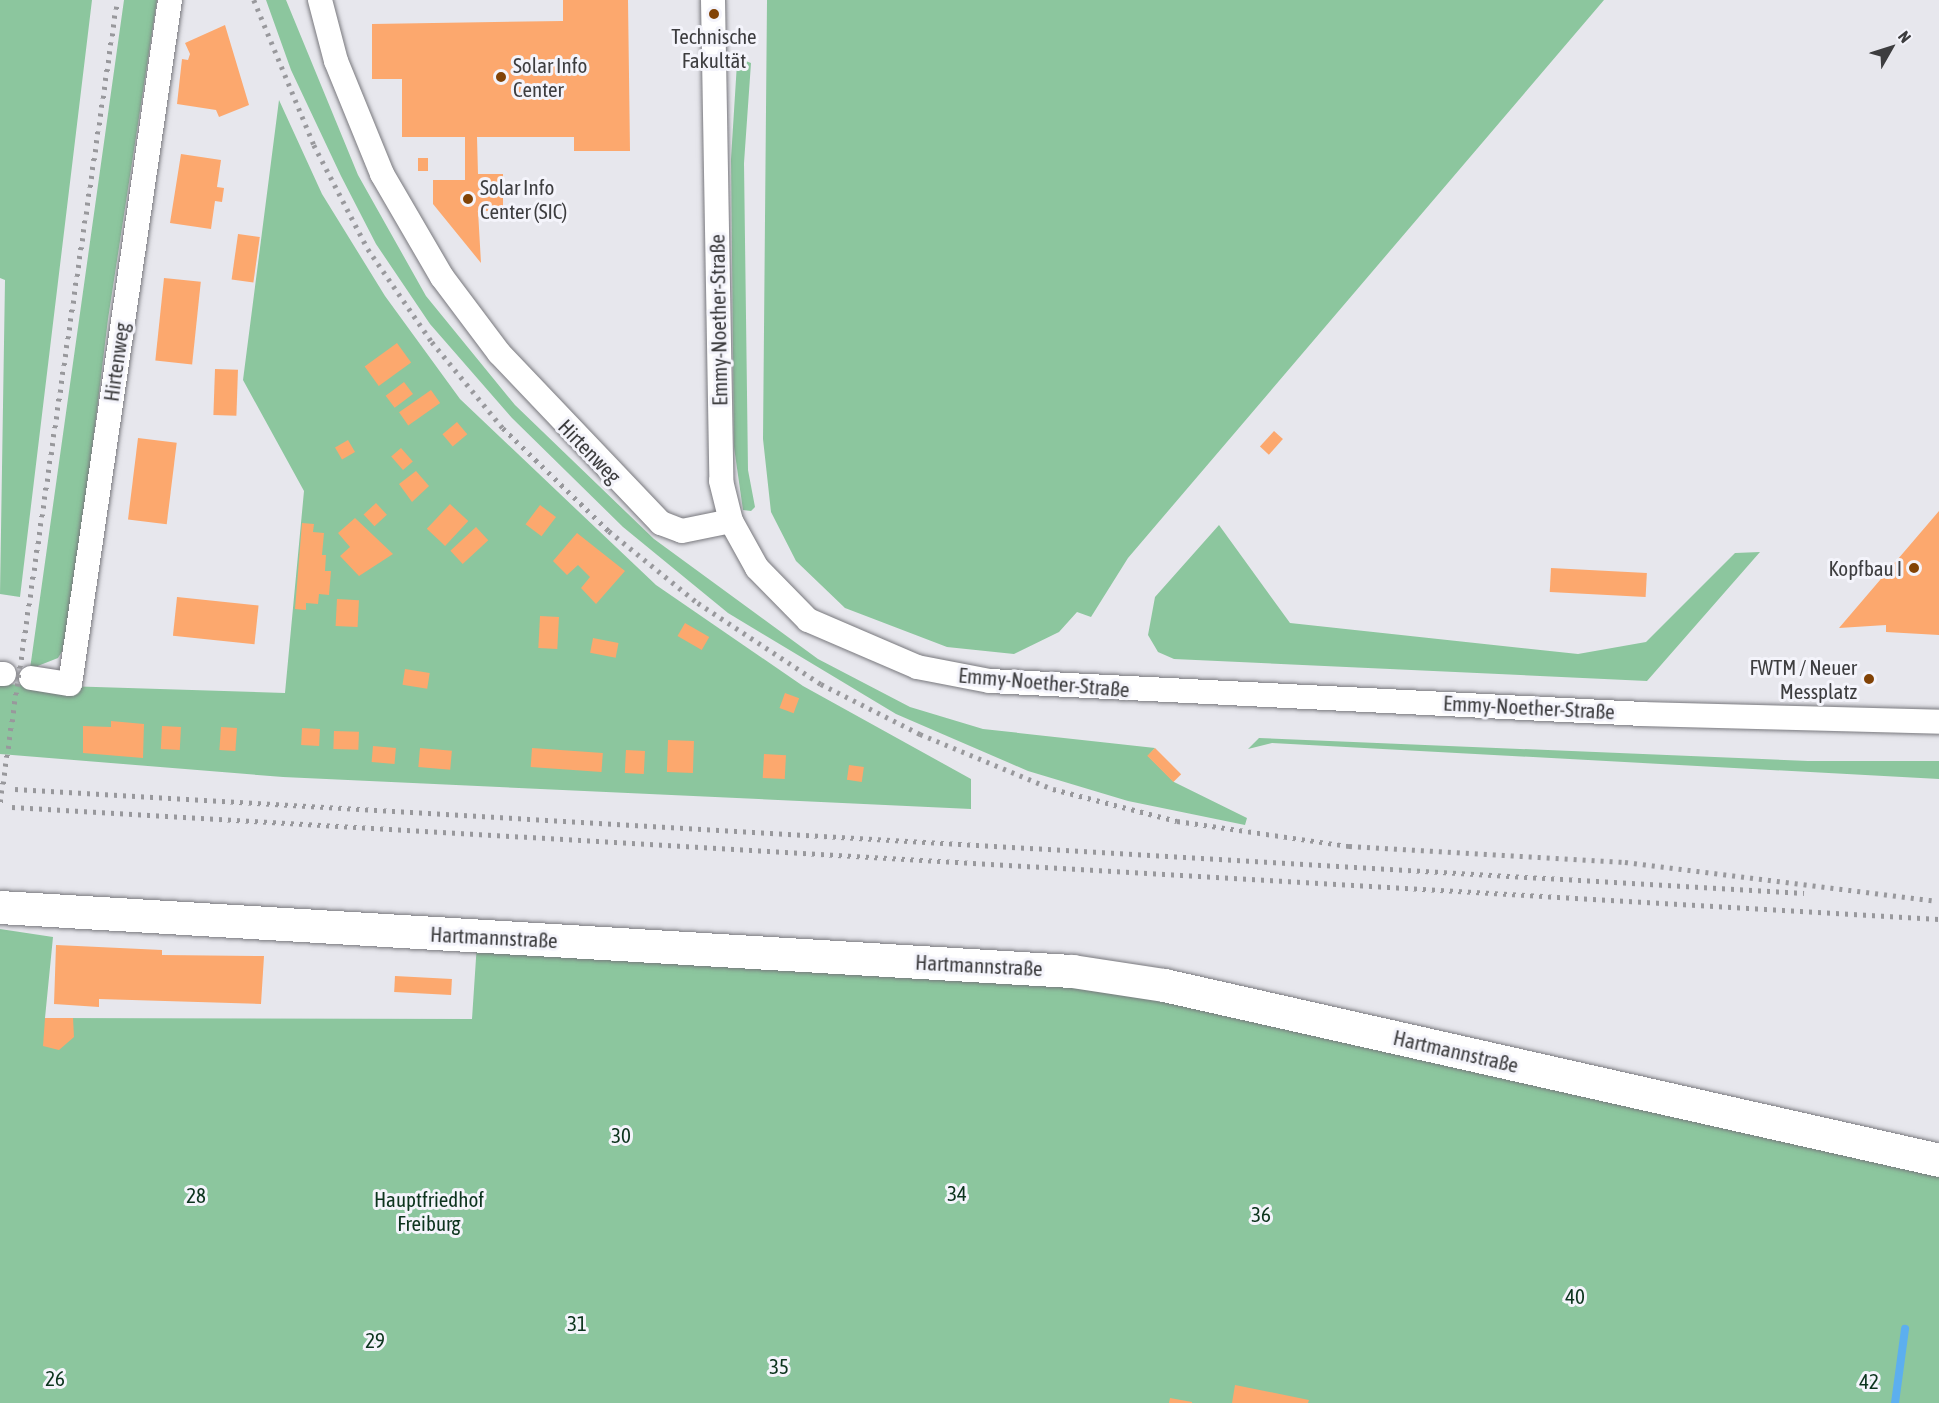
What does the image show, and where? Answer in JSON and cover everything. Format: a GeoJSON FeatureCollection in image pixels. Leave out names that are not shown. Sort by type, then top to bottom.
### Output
{"type":"FeatureCollection","features":[{"type":"Feature","properties":{"kind":"street","name":"Hirtenweg"},"geometry":{"type":"LineString","coordinates":[[30,678],[70,684],[170,0]]}},
{"type":"Feature","properties":{"kind":"street","name":"Hirtenweg"},"geometry":{"type":"LineString","coordinates":[[320,0],[336,61],[382,174],[442,277],[499,353],[661,523],[682,531],[731,521]]}},
{"type":"Feature","properties":{"kind":"street","name":"Emmy-Noether-Straße"},"geometry":{"type":"LineString","coordinates":[[713,0],[720,450],[731,521],[757,568],[808,620],[917,667],[990,681],[1643,714],[1939,722]]}},
{"type":"Feature","properties":{"kind":"street","name":"Hartmannstraße"},"geometry":{"type":"LineString","coordinates":[[0,907],[1072,971],[1164,985],[1939,1160]]}},
{"type":"Feature","properties":{"kind":"green space"},"geometry":{"type":"Polygon","coordinates":[[[0,0],[92,0],[20,597],[0,594],[5,280],[0,278],[0,0]]]}},
{"type":"Feature","properties":{"kind":"green space"},"geometry":{"type":"Polygon","coordinates":[[[124,0],[157,0],[108,319],[69,640],[58,658],[30,669],[124,0]]]}},
{"type":"Feature","properties":{"kind":"green space"},"geometry":{"type":"Polygon","coordinates":[[[266,0],[286,0],[358,175],[426,296],[515,405],[654,539],[818,659],[910,707],[983,729],[1155,748],[1148,756],[1174,782],[1247,818],[1245,825],[1128,801],[1028,771],[896,714],[728,613],[623,527],[512,418],[430,324],[376,244],[341,176],[291,70],[266,0]]]}},
{"type":"Feature","properties":{"kind":"green space"},"geometry":{"type":"Polygon","coordinates":[[[767,0],[1604,0],[1128,558],[1091,617],[1077,612],[1059,632],[1014,654],[947,647],[845,608],[796,561],[771,512],[763,439],[767,0]]]}},
{"type":"Feature","properties":{"kind":"green space"},"geometry":{"type":"Polygon","coordinates":[[[743,60],[751,63],[744,163],[748,470],[755,507],[751,511],[743,510],[734,447],[731,159],[737,63],[743,60]]]}},
{"type":"Feature","properties":{"kind":"green space"},"geometry":{"type":"Polygon","coordinates":[[[279,100],[322,194],[385,296],[460,399],[656,585],[803,686],[971,779],[971,809],[283,777],[0,754],[0,684],[285,693],[304,491],[243,380],[279,100]]]}},
{"type":"Feature","properties":{"kind":"green space"},"geometry":{"type":"Polygon","coordinates":[[[1219,525],[1290,623],[1578,654],[1646,642],[1735,553],[1760,552],[1647,681],[1174,659],[1158,652],[1148,635],[1155,597],[1219,525]]]}},
{"type":"Feature","properties":{"kind":"green space"},"geometry":{"type":"Polygon","coordinates":[[[1259,738],[1808,761],[1939,761],[1939,779],[1272,743],[1248,749],[1259,738]]]}},
{"type":"Feature","properties":{"kind":"green space","name":"Hauptfriedhof Freiburg"},"geometry":{"type":"Polygon","coordinates":[[[0,929],[53,937],[45,1018],[472,1019],[477,943],[1070,981],[1939,1174],[1939,1403],[0,1403],[0,929]]]}},
{"type":"Feature","properties":{"kind":"building","name":"Solar Info Center"},"geometry":{"type":"Polygon","coordinates":[[[563,0],[628,0],[630,151],[574,151],[574,137],[477,137],[478,174],[503,174],[503,211],[478,211],[481,263],[433,204],[433,180],[465,180],[465,137],[402,137],[402,79],[372,79],[372,24],[563,21],[563,0]]]}},
{"type":"Feature","properties":{"kind":"building"},"geometry":{"type":"Polygon","coordinates":[[[225,25],[249,105],[219,117],[216,110],[177,104],[182,59],[188,60],[190,54],[185,43],[225,25]]]}},
{"type":"Feature","properties":{"kind":"building"},"geometry":{"type":"Polygon","coordinates":[[[181,154],[221,160],[217,187],[224,188],[222,202],[215,201],[211,229],[170,223],[181,154]]]}},
{"type":"Feature","properties":{"kind":"building"},"geometry":{"type":"Polygon","coordinates":[[[418,158],[428,158],[428,171],[418,171],[418,158]]]}},
{"type":"Feature","properties":{"kind":"building"},"geometry":{"type":"Polygon","coordinates":[[[238,234],[260,237],[253,283],[232,280],[238,234]]]}},
{"type":"Feature","properties":{"kind":"building"},"geometry":{"type":"Polygon","coordinates":[[[164,278],[201,282],[192,364],[155,361],[164,278]]]}},
{"type":"Feature","properties":{"kind":"building"},"geometry":{"type":"Polygon","coordinates":[[[397,343],[411,362],[379,386],[365,367],[397,343]]]}},
{"type":"Feature","properties":{"kind":"building"},"geometry":{"type":"Polygon","coordinates":[[[215,369],[238,370],[236,416],[213,415],[215,369]]]}},
{"type":"Feature","properties":{"kind":"building"},"geometry":{"type":"Polygon","coordinates":[[[404,382],[413,394],[395,408],[386,396],[404,382]]]}},
{"type":"Feature","properties":{"kind":"building"},"geometry":{"type":"Polygon","coordinates":[[[431,390],[440,403],[408,425],[399,412],[431,390]]]}},
{"type":"Feature","properties":{"kind":"building"},"geometry":{"type":"Polygon","coordinates":[[[457,422],[467,434],[453,446],[442,434],[457,422]]]}},
{"type":"Feature","properties":{"kind":"building"},"geometry":{"type":"Polygon","coordinates":[[[1274,431],[1283,439],[1269,455],[1260,447],[1274,431]]]}},
{"type":"Feature","properties":{"kind":"building"},"geometry":{"type":"Polygon","coordinates":[[[138,438],[177,443],[167,524],[128,519],[138,438]]]}},
{"type":"Feature","properties":{"kind":"building"},"geometry":{"type":"Polygon","coordinates":[[[348,440],[355,452],[342,460],[335,447],[348,440]]]}},
{"type":"Feature","properties":{"kind":"building"},"geometry":{"type":"Polygon","coordinates":[[[401,448],[413,462],[403,470],[391,457],[401,448]]]}},
{"type":"Feature","properties":{"kind":"building"},"geometry":{"type":"Polygon","coordinates":[[[416,471],[429,486],[412,502],[399,484],[416,471]]]}},
{"type":"Feature","properties":{"kind":"building"},"geometry":{"type":"Polygon","coordinates":[[[376,503],[387,515],[374,526],[364,515],[376,503]]]}},
{"type":"Feature","properties":{"kind":"building"},"geometry":{"type":"Polygon","coordinates":[[[450,504],[468,521],[445,546],[427,529],[450,504]]]}},
{"type":"Feature","properties":{"kind":"building"},"geometry":{"type":"Polygon","coordinates":[[[540,505],[556,517],[542,536],[526,524],[540,505]]]}},
{"type":"Feature","properties":{"kind":"building","name":"Kopfbau I"},"geometry":{"type":"Polygon","coordinates":[[[1939,511],[1939,635],[1886,632],[1886,625],[1839,628],[1939,511]]]}},
{"type":"Feature","properties":{"kind":"building"},"geometry":{"type":"Polygon","coordinates":[[[355,518],[393,554],[359,576],[340,556],[350,547],[338,533],[355,518]]]}},
{"type":"Feature","properties":{"kind":"building"},"geometry":{"type":"Polygon","coordinates":[[[302,523],[314,524],[313,532],[324,533],[322,555],[326,555],[325,571],[331,571],[329,595],[319,594],[318,604],[306,603],[306,610],[295,609],[302,523]]]}},
{"type":"Feature","properties":{"kind":"building"},"geometry":{"type":"Polygon","coordinates":[[[476,527],[488,540],[463,564],[450,551],[476,527]]]}},
{"type":"Feature","properties":{"kind":"building"},"geometry":{"type":"Polygon","coordinates":[[[577,533],[625,571],[596,604],[581,588],[590,577],[578,565],[567,575],[553,561],[577,533]]]}},
{"type":"Feature","properties":{"kind":"building"},"geometry":{"type":"Polygon","coordinates":[[[1551,568],[1647,573],[1646,597],[1550,592],[1551,568]]]}},
{"type":"Feature","properties":{"kind":"building"},"geometry":{"type":"Polygon","coordinates":[[[177,597],[259,606],[254,644],[173,636],[177,597]]]}},
{"type":"Feature","properties":{"kind":"building"},"geometry":{"type":"Polygon","coordinates":[[[337,599],[359,600],[358,627],[336,626],[337,599]]]}},
{"type":"Feature","properties":{"kind":"building"},"geometry":{"type":"Polygon","coordinates":[[[540,616],[559,617],[557,649],[538,648],[540,616]]]}},
{"type":"Feature","properties":{"kind":"building"},"geometry":{"type":"Polygon","coordinates":[[[685,623],[709,637],[702,650],[678,636],[685,623]]]}},
{"type":"Feature","properties":{"kind":"building"},"geometry":{"type":"Polygon","coordinates":[[[593,638],[619,643],[616,658],[590,653],[593,638]]]}},
{"type":"Feature","properties":{"kind":"building"},"geometry":{"type":"Polygon","coordinates":[[[405,669],[430,673],[427,689],[402,685],[405,669]]]}},
{"type":"Feature","properties":{"kind":"building"},"geometry":{"type":"Polygon","coordinates":[[[785,693],[799,698],[794,713],[780,708],[785,693]]]}},
{"type":"Feature","properties":{"kind":"building"},"geometry":{"type":"Polygon","coordinates":[[[111,721],[144,724],[143,758],[83,753],[83,726],[111,727],[111,721]]]}},
{"type":"Feature","properties":{"kind":"building"},"geometry":{"type":"Polygon","coordinates":[[[162,726],[181,727],[180,750],[161,749],[162,726]]]}},
{"type":"Feature","properties":{"kind":"building"},"geometry":{"type":"Polygon","coordinates":[[[221,727],[237,728],[235,751],[219,750],[221,727]]]}},
{"type":"Feature","properties":{"kind":"building"},"geometry":{"type":"Polygon","coordinates":[[[302,728],[320,729],[319,746],[301,745],[302,728]]]}},
{"type":"Feature","properties":{"kind":"building"},"geometry":{"type":"Polygon","coordinates":[[[334,731],[359,732],[358,750],[333,749],[334,731]]]}},
{"type":"Feature","properties":{"kind":"building"},"geometry":{"type":"Polygon","coordinates":[[[668,740],[694,741],[693,773],[667,772],[668,740]]]}},
{"type":"Feature","properties":{"kind":"building"},"geometry":{"type":"Polygon","coordinates":[[[373,746],[396,748],[395,764],[372,762],[373,746]]]}},
{"type":"Feature","properties":{"kind":"building"},"geometry":{"type":"Polygon","coordinates":[[[420,748],[452,751],[450,770],[418,767],[420,748]]]}},
{"type":"Feature","properties":{"kind":"building"},"geometry":{"type":"Polygon","coordinates":[[[532,748],[603,753],[602,772],[531,767],[532,748]]]}},
{"type":"Feature","properties":{"kind":"building"},"geometry":{"type":"Polygon","coordinates":[[[1155,748],[1181,774],[1173,782],[1147,756],[1155,748]]]}},
{"type":"Feature","properties":{"kind":"building"},"geometry":{"type":"Polygon","coordinates":[[[626,750],[645,751],[644,774],[625,773],[626,750]]]}},
{"type":"Feature","properties":{"kind":"building"},"geometry":{"type":"Polygon","coordinates":[[[764,754],[786,755],[785,779],[763,778],[764,754]]]}},
{"type":"Feature","properties":{"kind":"building"},"geometry":{"type":"Polygon","coordinates":[[[849,765],[864,767],[862,782],[847,780],[849,765]]]}},
{"type":"Feature","properties":{"kind":"building"},"geometry":{"type":"Polygon","coordinates":[[[56,945],[162,950],[162,955],[264,956],[261,1004],[99,999],[99,1007],[54,1004],[56,945]]]}},
{"type":"Feature","properties":{"kind":"building"},"geometry":{"type":"Polygon","coordinates":[[[395,976],[452,979],[451,995],[394,992],[395,976]]]}},
{"type":"Feature","properties":{"kind":"building"},"geometry":{"type":"Polygon","coordinates":[[[45,1018],[73,1018],[74,1037],[59,1050],[43,1046],[45,1018]]]}},
{"type":"Feature","properties":{"kind":"building"},"geometry":{"type":"Polygon","coordinates":[[[1235,1385],[1309,1400],[1308,1403],[1232,1403],[1235,1385]]]}},
{"type":"Feature","properties":{"kind":"building"},"geometry":{"type":"Polygon","coordinates":[[[1170,1398],[1192,1402],[1192,1403],[1169,1403],[1170,1398]]]}},
{"type":"Feature","properties":{"kind":"waterway"},"geometry":{"type":"LineString","coordinates":[[1895,1403],[1905,1329]]}},
{"type":"Feature","properties":{"kind":"railway"},"geometry":{"type":"LineString","coordinates":[[0,802],[117,0]]}},
{"type":"Feature","properties":{"kind":"railway"},"geometry":{"type":"LineString","coordinates":[[254,0],[314,145],[368,249],[432,342],[503,428],[609,531],[698,603],[821,684],[920,734],[1053,789],[1177,821],[1349,846],[1625,862],[1936,901]]}},
{"type":"Feature","properties":{"kind":"railway"},"geometry":{"type":"LineString","coordinates":[[15,789],[1804,893]]}},
{"type":"Feature","properties":{"kind":"railway"},"geometry":{"type":"LineString","coordinates":[[12,807],[1939,919]]}},
{"type":"Feature","properties":{"kind":"place","name":"Technische Fakultät"},"geometry":{"type":"Point","coordinates":[714,14]}},
{"type":"Feature","properties":{"kind":"place","name":"Solar Info Center"},"geometry":{"type":"Point","coordinates":[501,77]}},
{"type":"Feature","properties":{"kind":"place","name":"Solar Info Center (SIC)"},"geometry":{"type":"Point","coordinates":[468,199]}},
{"type":"Feature","properties":{"kind":"place","name":"Kopfbau I"},"geometry":{"type":"Point","coordinates":[1914,568]}},
{"type":"Feature","properties":{"kind":"place","name":"FWTM / Neuer Messplatz"},"geometry":{"type":"Point","coordinates":[1869,679]}},
{"type":"Feature","properties":{"kind":"park label","name":"30"},"geometry":{"type":"Point","coordinates":[621,1135]}},
{"type":"Feature","properties":{"kind":"park label","name":"34"},"geometry":{"type":"Point","coordinates":[957,1193]}},
{"type":"Feature","properties":{"kind":"park label","name":"28"},"geometry":{"type":"Point","coordinates":[196,1195]}},
{"type":"Feature","properties":{"kind":"park label","name":"36"},"geometry":{"type":"Point","coordinates":[1261,1214]}},
{"type":"Feature","properties":{"kind":"park label","name":"40"},"geometry":{"type":"Point","coordinates":[1575,1296]}},
{"type":"Feature","properties":{"kind":"park label","name":"31"},"geometry":{"type":"Point","coordinates":[577,1323]}},
{"type":"Feature","properties":{"kind":"park label","name":"29"},"geometry":{"type":"Point","coordinates":[375,1340]}},
{"type":"Feature","properties":{"kind":"park label","name":"35"},"geometry":{"type":"Point","coordinates":[779,1366]}},
{"type":"Feature","properties":{"kind":"park label","name":"26"},"geometry":{"type":"Point","coordinates":[55,1378]}},
{"type":"Feature","properties":{"kind":"park label","name":"42"},"geometry":{"type":"Point","coordinates":[1869,1381]}}]}
